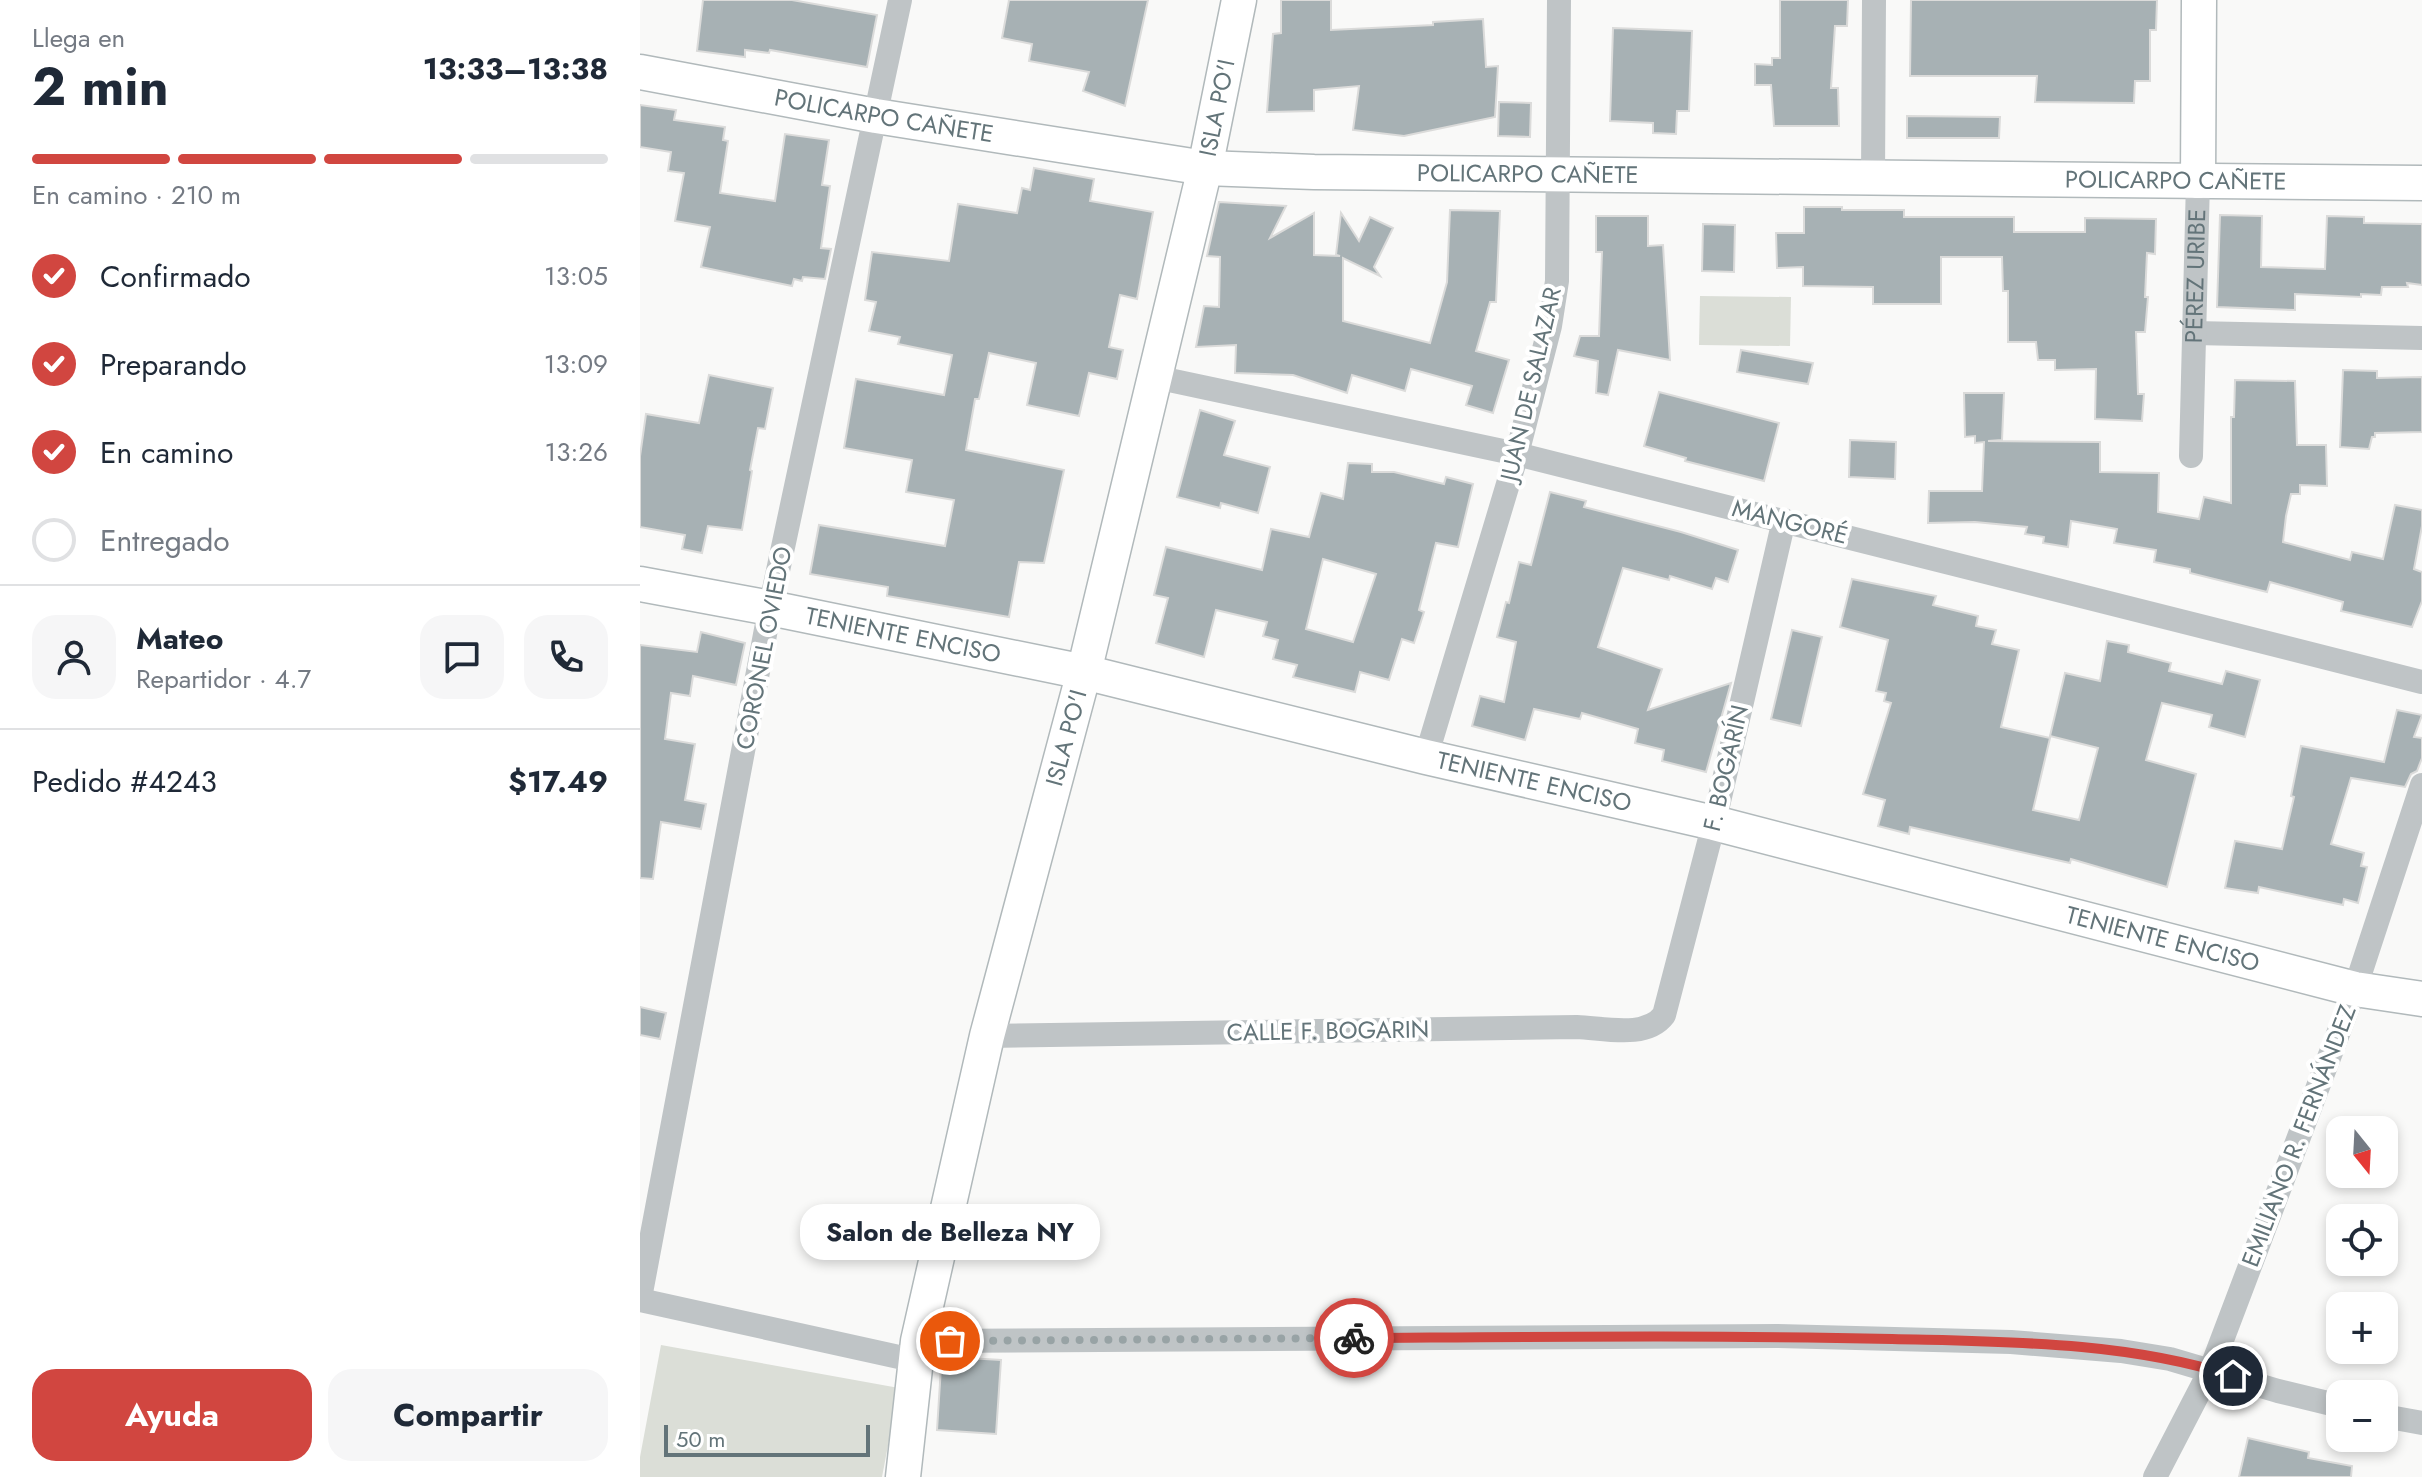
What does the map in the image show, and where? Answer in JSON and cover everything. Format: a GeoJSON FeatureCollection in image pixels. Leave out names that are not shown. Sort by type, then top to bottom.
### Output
{"type":"FeatureCollection","features":[{"type":"Feature","properties":{"kind":"street","name":"CORONEL OVIEDO"},"geometry":{"type":"LineString","coordinates":[[640,1299],[770,608],[900,0]]}},
{"type":"Feature","properties":{"kind":"street","name":"ISLA PO'I"},"geometry":{"type":"LineString","coordinates":[[903,1477],[918,1351],[987,1036],[1084,672],[1205,168],[1239,0]]}},
{"type":"Feature","properties":{"kind":"street","name":"JUAN DE SALAZAR"},"geometry":{"type":"LineString","coordinates":[[1426,757],[1517,454],[1550,326],[1557,281],[1559,0]]}},
{"type":"Feature","properties":{"kind":"street"},"geometry":{"type":"LineString","coordinates":[[1873,178],[1874,0]]}},
{"type":"Feature","properties":{"kind":"street","name":"PÉREZ URIBE"},"geometry":{"type":"LineString","coordinates":[[2191,456],[2199,0]]}},
{"type":"Feature","properties":{"kind":"street","name":"POLICARPO CAÑETE"},"geometry":{"type":"LineString","coordinates":[[640,72],[876,116],[1205,168],[2422,183]]}},
{"type":"Feature","properties":{"kind":"street"},"geometry":{"type":"LineString","coordinates":[[2194,333],[2422,338]]}},
{"type":"Feature","properties":{"kind":"street","name":"MANGORÉ"},"geometry":{"type":"LineString","coordinates":[[1155,377],[1517,454],[2422,682]]}},
{"type":"Feature","properties":{"kind":"street","name":"F. BOGARÍN"},"geometry":{"type":"LineString","coordinates":[[1664,1015],[1714,823],[1784,520]]}},
{"type":"Feature","properties":{"kind":"street","name":"TENIENTE ENCISO"},"geometry":{"type":"LineString","coordinates":[[640,584],[1084,672],[1426,757],[1714,823],[2355,989],[2422,999]]}},
{"type":"Feature","properties":{"kind":"street","name":"EMILIANO R. FERNÁNDEZ"},"geometry":{"type":"LineString","coordinates":[[2155,1477],[2211,1369],[2355,989],[2422,785]]}},
{"type":"Feature","properties":{"kind":"street","name":"CALLE F. BOGARIN"},"geometry":{"type":"LineString","coordinates":[[987,1036],[1577,1027],[1640,1030],[1654,1025],[1664,1015]]}},
{"type":"Feature","properties":{"kind":"street"},"geometry":{"type":"LineString","coordinates":[[640,1299],[918,1351],[1777,1336],[2011,1342],[2121,1351],[2170,1359],[2326,1403]]}},
{"type":"Feature","properties":{"kind":"street"},"geometry":{"type":"LineString","coordinates":[[2398,1419],[2422,1423]]}},
{"type":"Feature","properties":{"kind":"shaded area"},"geometry":{"type":"Polygon","coordinates":[[[1700,296],[1791,297],[1790,346],[1699,345],[1700,296]]]}},
{"type":"Feature","properties":{"kind":"shaded area"},"geometry":{"type":"Polygon","coordinates":[[[661,1345],[899,1388],[882,1477],[640,1477],[640,1457],[661,1345]]]}},
{"type":"Feature","properties":{"kind":"building"},"geometry":{"type":"Polygon","coordinates":[[[703,0],[792,0],[877,15],[867,67],[770,50],[769,53],[745,50],[745,57],[697,51],[703,0]]]}},
{"type":"Feature","properties":{"kind":"building"},"geometry":{"type":"Polygon","coordinates":[[[1009,0],[1148,0],[1125,106],[1083,91],[1089,72],[1029,61],[1032,44],[1002,38],[1009,0]]]}},
{"type":"Feature","properties":{"kind":"building"},"geometry":{"type":"Polygon","coordinates":[[[1281,0],[1331,0],[1331,30],[1483,19],[1486,67],[1498,66],[1495,117],[1404,136],[1353,130],[1359,86],[1314,90],[1314,111],[1267,112],[1273,34],[1281,33],[1281,0]]]}},
{"type":"Feature","properties":{"kind":"building"},"geometry":{"type":"Polygon","coordinates":[[[1780,0],[1848,0],[1847,26],[1835,26],[1831,88],[1838,88],[1839,126],[1774,126],[1771,85],[1755,85],[1755,64],[1772,65],[1772,58],[1780,58],[1780,0]]]}},
{"type":"Feature","properties":{"kind":"building"},"geometry":{"type":"Polygon","coordinates":[[[1911,0],[2157,0],[2156,30],[2150,30],[2150,81],[2135,81],[2134,103],[2035,102],[2037,76],[1910,76],[1911,0]]]}},
{"type":"Feature","properties":{"kind":"building"},"geometry":{"type":"Polygon","coordinates":[[[1613,28],[1692,31],[1689,111],[1677,111],[1676,134],[1653,133],[1653,123],[1610,121],[1613,28]]]}},
{"type":"Feature","properties":{"kind":"building"},"geometry":{"type":"Polygon","coordinates":[[[1499,102],[1531,103],[1530,137],[1498,136],[1499,102]]]}},
{"type":"Feature","properties":{"kind":"building"},"geometry":{"type":"Polygon","coordinates":[[[640,105],[676,110],[674,120],[725,127],[723,140],[728,141],[720,193],[775,201],[785,134],[829,140],[822,185],[830,186],[821,248],[831,249],[825,279],[803,277],[802,281],[794,279],[792,286],[701,267],[710,227],[675,221],[684,173],[668,171],[671,152],[640,147],[640,105]]]}},
{"type":"Feature","properties":{"kind":"building"},"geometry":{"type":"Polygon","coordinates":[[[1907,116],[2000,117],[1999,138],[1907,138],[1907,116]]]}},
{"type":"Feature","properties":{"kind":"building"},"geometry":{"type":"Polygon","coordinates":[[[1034,168],[1094,179],[1090,201],[1153,212],[1137,299],[1120,295],[1109,347],[1123,350],[1117,379],[1089,373],[1079,416],[1027,405],[1036,363],[989,353],[979,399],[975,399],[966,450],[1064,470],[1044,563],[1019,562],[1009,617],[887,596],[888,587],[810,574],[819,525],[945,546],[954,500],[906,492],[912,460],[844,448],[856,379],[944,395],[952,355],[898,344],[900,337],[869,331],[876,302],[865,300],[872,252],[949,261],[958,204],[1017,213],[1022,188],[1030,190],[1034,168]]]}},
{"type":"Feature","properties":{"kind":"building"},"geometry":{"type":"Polygon","coordinates":[[[1219,202],[1286,206],[1270,238],[1314,213],[1314,255],[1340,256],[1336,255],[1341,213],[1359,241],[1370,217],[1393,228],[1374,267],[1380,276],[1343,258],[1343,321],[1430,343],[1447,282],[1450,210],[1500,211],[1496,302],[1490,302],[1476,351],[1509,360],[1493,413],[1466,405],[1472,386],[1411,369],[1405,391],[1352,375],[1347,393],[1293,375],[1235,373],[1236,345],[1196,347],[1204,306],[1219,307],[1220,257],[1207,256],[1219,202]]]}},
{"type":"Feature","properties":{"kind":"building"},"geometry":{"type":"Polygon","coordinates":[[[1804,207],[1904,210],[1904,217],[2014,217],[2014,232],[2085,232],[2085,218],[2156,219],[2155,254],[2147,253],[2145,332],[2136,332],[2138,394],[2144,394],[2142,421],[2095,419],[2096,369],[2055,370],[2055,360],[2038,360],[2036,342],[2008,342],[2008,291],[2003,291],[2002,257],[1941,257],[1941,304],[1873,304],[1873,287],[1803,286],[1803,267],[1777,268],[1776,233],[1804,233],[1804,207]]]}},
{"type":"Feature","properties":{"kind":"building"},"geometry":{"type":"Polygon","coordinates":[[[2220,215],[2262,216],[2261,267],[2325,269],[2327,216],[2364,217],[2364,223],[2422,224],[2422,285],[2407,283],[2408,287],[2382,287],[2381,295],[2361,294],[2361,297],[2295,294],[2295,310],[2217,307],[2220,215]]]}},
{"type":"Feature","properties":{"kind":"building"},"geometry":{"type":"Polygon","coordinates":[[[1596,216],[1648,216],[1648,246],[1663,245],[1670,360],[1618,350],[1608,395],[1596,393],[1598,361],[1574,356],[1580,336],[1599,336],[1602,252],[1596,252],[1596,216]]]}},
{"type":"Feature","properties":{"kind":"building"},"geometry":{"type":"Polygon","coordinates":[[[1703,224],[1735,225],[1734,272],[1702,271],[1703,224]]]}},
{"type":"Feature","properties":{"kind":"building"},"geometry":{"type":"Polygon","coordinates":[[[1741,350],[1813,363],[1808,384],[1737,372],[1741,350]]]}},
{"type":"Feature","properties":{"kind":"building"},"geometry":{"type":"Polygon","coordinates":[[[2343,370],[2377,371],[2377,378],[2422,377],[2422,432],[2375,433],[2369,449],[2340,447],[2343,370]]]}},
{"type":"Feature","properties":{"kind":"building"},"geometry":{"type":"Polygon","coordinates":[[[709,375],[773,388],[765,429],[758,428],[742,530],[708,526],[702,553],[682,549],[685,535],[640,527],[640,456],[646,414],[699,423],[709,375]]]}},
{"type":"Feature","properties":{"kind":"building"},"geometry":{"type":"Polygon","coordinates":[[[2235,380],[2295,381],[2297,445],[2326,445],[2327,486],[2300,485],[2300,494],[2291,494],[2283,542],[2350,560],[2352,552],[2383,559],[2395,505],[2422,510],[2414,569],[2422,572],[2422,601],[2412,627],[2341,611],[2343,602],[2270,582],[2267,592],[2190,573],[2190,569],[2154,562],[2156,550],[2114,543],[2117,529],[2071,521],[2068,547],[2043,543],[2044,537],[2025,534],[2027,527],[1975,522],[1928,523],[1929,491],[1982,491],[1984,442],[1975,443],[1975,436],[1965,437],[1964,393],[2004,393],[2002,440],[1988,441],[2100,442],[2100,472],[2159,473],[2158,512],[2199,519],[2204,497],[2231,503],[2231,417],[2234,417],[2235,380]]]}},
{"type":"Feature","properties":{"kind":"building"},"geometry":{"type":"Polygon","coordinates":[[[1659,392],[1779,423],[1764,481],[1685,461],[1686,458],[1644,446],[1659,392]]]}},
{"type":"Feature","properties":{"kind":"building"},"geometry":{"type":"Polygon","coordinates":[[[1200,410],[1235,421],[1224,455],[1270,467],[1258,513],[1221,503],[1220,508],[1177,497],[1200,410]]]}},
{"type":"Feature","properties":{"kind":"building"},"geometry":{"type":"Polygon","coordinates":[[[1850,440],[1896,442],[1895,479],[1849,477],[1850,440]]]}},
{"type":"Feature","properties":{"kind":"building"},"geometry":{"type":"Polygon","coordinates":[[[1348,463],[1372,464],[1372,472],[1394,472],[1444,484],[1446,477],[1473,484],[1458,547],[1436,543],[1419,610],[1424,612],[1414,643],[1402,639],[1389,680],[1360,672],[1355,692],[1293,677],[1297,665],[1273,659],[1278,640],[1263,636],[1267,622],[1216,610],[1204,657],[1156,643],[1168,598],[1154,595],[1166,547],[1262,570],[1271,529],[1309,537],[1321,493],[1343,499],[1348,463]],[[1323,559],[1306,629],[1353,642],[1376,574],[1323,559]]]}},
{"type":"Feature","properties":{"kind":"building"},"geometry":{"type":"Polygon","coordinates":[[[1550,492],[1586,501],[1584,507],[1738,550],[1728,582],[1716,578],[1712,589],[1670,576],[1669,580],[1623,568],[1598,647],[1662,669],[1648,710],[1731,683],[1706,772],[1662,761],[1664,750],[1635,743],[1638,729],[1582,713],[1580,719],[1534,709],[1525,740],[1472,726],[1480,696],[1504,702],[1516,642],[1497,637],[1519,562],[1531,565],[1550,492]]]}},
{"type":"Feature","properties":{"kind":"building"},"geometry":{"type":"Polygon","coordinates":[[[1852,579],[1936,596],[1933,605],[1978,616],[1976,626],[1996,630],[1992,644],[2019,650],[2001,727],[2050,738],[2033,810],[2079,820],[2098,748],[2050,736],[2065,673],[2100,681],[2107,641],[2129,645],[2128,652],[2171,663],[2169,671],[2222,684],[2226,671],[2260,680],[2245,737],[2209,727],[2212,715],[2162,703],[2146,760],[2196,774],[2167,887],[2071,859],[2070,863],[1910,827],[1909,834],[1878,826],[1885,800],[1863,794],[1891,703],[1884,701],[1886,693],[1876,691],[1888,640],[1840,627],[1852,579]]]}},
{"type":"Feature","properties":{"kind":"building"},"geometry":{"type":"Polygon","coordinates":[[[1792,630],[1822,637],[1801,726],[1771,719],[1792,630]]]}},
{"type":"Feature","properties":{"kind":"building"},"geometry":{"type":"Polygon","coordinates":[[[701,632],[745,643],[736,685],[693,676],[690,696],[671,693],[665,739],[695,744],[685,800],[706,804],[701,829],[661,822],[653,879],[640,878],[640,645],[697,652],[701,632]]]}},
{"type":"Feature","properties":{"kind":"building"},"geometry":{"type":"Polygon","coordinates":[[[2397,710],[2422,715],[2414,737],[2422,738],[2422,758],[2417,771],[2411,774],[2405,787],[2351,778],[2331,844],[2364,853],[2361,866],[2367,867],[2358,903],[2344,899],[2343,905],[2259,887],[2258,893],[2225,888],[2235,841],[2282,849],[2301,746],[2384,762],[2397,710]]]}},
{"type":"Feature","properties":{"kind":"building"},"geometry":{"type":"Polygon","coordinates":[[[640,1007],[666,1013],[660,1039],[640,1035],[640,1007]]]}},
{"type":"Feature","properties":{"kind":"building"},"geometry":{"type":"Polygon","coordinates":[[[951,1357],[1001,1360],[996,1434],[937,1430],[941,1367],[951,1357]]]}},
{"type":"Feature","properties":{"kind":"building"},"geometry":{"type":"Polygon","coordinates":[[[2248,1438],[2309,1452],[2308,1458],[2352,1466],[2351,1477],[2239,1477],[2248,1438]]]}},
{"type":"Feature","properties":{"kind":"way so far"},"geometry":{"type":"LineString","coordinates":[[950,1341],[1354,1338]]}},
{"type":"Feature","properties":{"kind":"place","name":"Salon de Belleza NY"},"geometry":{"type":"Point","coordinates":[950,1341]}},
{"type":"Feature","properties":{"kind":"route"},"geometry":{"type":"LineString","coordinates":[[1354,1338],[1777,1336],[2011,1342],[2121,1351],[2170,1359],[2233,1376]]}}]}
